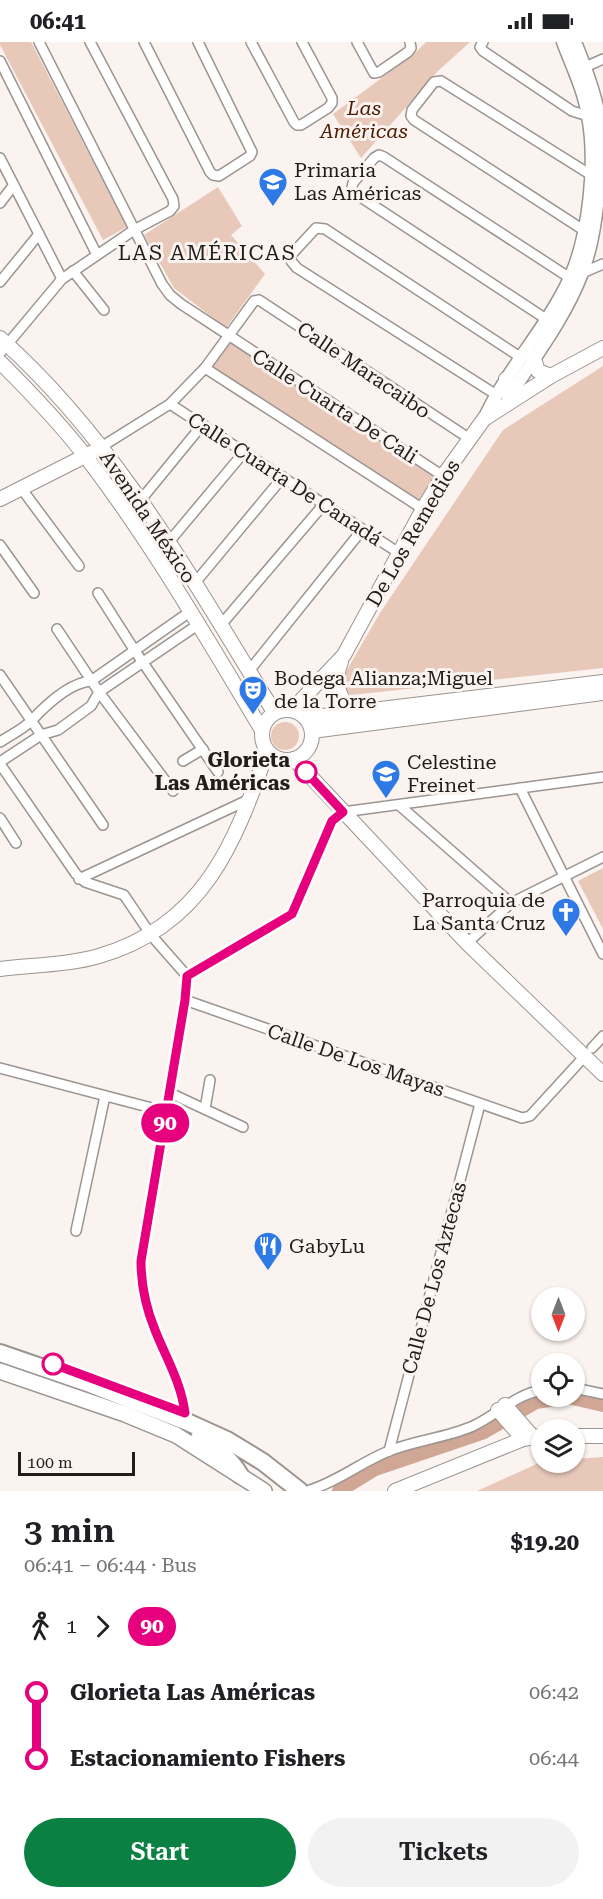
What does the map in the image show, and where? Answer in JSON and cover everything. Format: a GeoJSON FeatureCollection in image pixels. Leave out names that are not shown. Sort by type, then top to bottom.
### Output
{"type":"FeatureCollection","features":[{"type":"Feature","properties":{"kind":"highway"},"geometry":{"type":"LineString","coordinates":[[0,1356],[227,1440],[308,1491]]}},
{"type":"Feature","properties":{"kind":"highway"},"geometry":{"type":"LineString","coordinates":[[128,1402],[214,1446],[233,1463],[240,1474]]}},
{"type":"Feature","properties":{"kind":"main road","name":"Avenida México"},"geometry":{"type":"LineString","coordinates":[[2,345],[49,387],[101,447],[153,520],[274,712]]}},
{"type":"Feature","properties":{"kind":"main road","name":"De Los Remedios"},"geometry":{"type":"LineString","coordinates":[[300,710],[344,656],[423,508],[443,476],[499,400],[513,389],[551,376],[603,348]]}},
{"type":"Feature","properties":{"kind":"main road"},"geometry":{"type":"LineString","coordinates":[[527,358],[538,370],[551,376]]}},
{"type":"Feature","properties":{"kind":"main road","name":"Avenida México"},"geometry":{"type":"LineString","coordinates":[[0,362],[36,398],[86,456],[200,624],[262,730]]}},
{"type":"Feature","properties":{"kind":"main road"},"geometry":{"type":"LineString","coordinates":[[0,499],[101,447]]}},
{"type":"Feature","properties":{"kind":"main road"},"geometry":{"type":"LineString","coordinates":[[138,531],[153,520]]}},
{"type":"Feature","properties":{"kind":"main road"},"geometry":{"type":"LineString","coordinates":[[344,656],[336,678],[337,688],[351,712]]}},
{"type":"Feature","properties":{"kind":"main road"},"geometry":{"type":"LineString","coordinates":[[603,682],[351,712],[285,709],[274,712],[266,720],[262,730],[263,744],[272,754],[294,759],[467,943],[588,1052],[603,1074]]}},
{"type":"Feature","properties":{"kind":"main road"},"geometry":{"type":"LineString","coordinates":[[312,731],[603,693]]}},
{"type":"Feature","properties":{"kind":"main road"},"geometry":{"type":"LineString","coordinates":[[294,759],[308,749],[312,740],[312,731],[300,710]]}},
{"type":"Feature","properties":{"kind":"main road"},"geometry":{"type":"LineString","coordinates":[[0,969],[99,956],[151,935],[191,902],[210,878],[225,854],[272,754]]}},
{"type":"Feature","properties":{"kind":"main road"},"geometry":{"type":"LineString","coordinates":[[0,1346],[185,1413],[253,1451],[308,1491]]}},
{"type":"Feature","properties":{"kind":"main road"},"geometry":{"type":"LineString","coordinates":[[0,1371],[125,1414],[176,1436],[264,1491]]}},
{"type":"Feature","properties":{"kind":"main road"},"geometry":{"type":"LineString","coordinates":[[395,1491],[527,1434],[503,1409]]}},
{"type":"Feature","properties":{"kind":"main road"},"geometry":{"type":"LineString","coordinates":[[585,1436],[603,1436]]}},
{"type":"Feature","properties":{"kind":"street","name":"Calle Cuarta De Cali"},"geometry":{"type":"LineString","coordinates":[[39,42],[134,230],[170,295],[443,476]]}},
{"type":"Feature","properties":{"kind":"street"},"geometry":{"type":"LineString","coordinates":[[2,345],[62,279],[134,230],[170,211],[174,206],[173,199],[90,42]]}},
{"type":"Feature","properties":{"kind":"street"},"geometry":{"type":"LineString","coordinates":[[144,42],[213,176],[219,176],[250,156],[252,152],[198,42]]}},
{"type":"Feature","properties":{"kind":"street"},"geometry":{"type":"LineString","coordinates":[[251,42],[294,122],[301,125],[332,104],[332,98],[302,42]]}},
{"type":"Feature","properties":{"kind":"street"},"geometry":{"type":"LineString","coordinates":[[357,42],[374,73],[379,72],[410,45]]}},
{"type":"Feature","properties":{"kind":"street"},"geometry":{"type":"LineString","coordinates":[[527,358],[320,227],[316,228],[291,255],[291,261],[297,268],[499,400],[513,389],[546,319],[570,278],[596,213],[602,161],[597,113],[585,68],[567,43]]}},
{"type":"Feature","properties":{"kind":"street"},"geometry":{"type":"LineString","coordinates":[[567,43],[581,88],[597,113],[591,175],[596,213]]}},
{"type":"Feature","properties":{"kind":"street"},"geometry":{"type":"LineString","coordinates":[[482,44],[483,51],[572,111],[597,113]]}},
{"type":"Feature","properties":{"kind":"street"},"geometry":{"type":"LineString","coordinates":[[585,68],[603,59]]}},
{"type":"Feature","properties":{"kind":"street"},"geometry":{"type":"LineString","coordinates":[[0,61],[97,255]]}},
{"type":"Feature","properties":{"kind":"street"},"geometry":{"type":"LineString","coordinates":[[589,231],[424,127],[411,116],[412,110],[437,80],[591,175]]}},
{"type":"Feature","properties":{"kind":"street"},"geometry":{"type":"LineString","coordinates":[[546,319],[354,192],[351,187],[379,155],[570,278]]}},
{"type":"Feature","properties":{"kind":"street"},"geometry":{"type":"LineString","coordinates":[[0,158],[62,279]]}},
{"type":"Feature","properties":{"kind":"street"},"geometry":{"type":"LineString","coordinates":[[0,203],[14,186]]}},
{"type":"Feature","properties":{"kind":"street"},"geometry":{"type":"LineString","coordinates":[[527,358],[554,329],[582,273],[589,231]]}},
{"type":"Feature","properties":{"kind":"street"},"geometry":{"type":"LineString","coordinates":[[0,282],[39,234]]}},
{"type":"Feature","properties":{"kind":"street"},"geometry":{"type":"LineString","coordinates":[[582,273],[603,264]]}},
{"type":"Feature","properties":{"kind":"street"},"geometry":{"type":"LineString","coordinates":[[73,271],[104,310]]}},
{"type":"Feature","properties":{"kind":"street","name":"Calle Maracaibo"},"geometry":{"type":"LineString","coordinates":[[228,335],[254,302],[259,300],[470,439]]}},
{"type":"Feature","properties":{"kind":"street"},"geometry":{"type":"LineString","coordinates":[[101,447],[170,404],[205,368],[228,335]]}},
{"type":"Feature","properties":{"kind":"street"},"geometry":{"type":"LineString","coordinates":[[205,368],[423,508]]}},
{"type":"Feature","properties":{"kind":"street","name":"Calle Cuarta De Canadá"},"geometry":{"type":"LineString","coordinates":[[170,404],[399,554]]}},
{"type":"Feature","properties":{"kind":"street"},"geometry":{"type":"LineString","coordinates":[[140,501],[203,424]]}},
{"type":"Feature","properties":{"kind":"street"},"geometry":{"type":"LineString","coordinates":[[168,543],[244,451]]}},
{"type":"Feature","properties":{"kind":"street"},"geometry":{"type":"LineString","coordinates":[[194,584],[283,477]]}},
{"type":"Feature","properties":{"kind":"street"},"geometry":{"type":"LineString","coordinates":[[21,489],[80,566]]}},
{"type":"Feature","properties":{"kind":"street"},"geometry":{"type":"LineString","coordinates":[[220,626],[324,504]]}},
{"type":"Feature","properties":{"kind":"street"},"geometry":{"type":"LineString","coordinates":[[249,671],[362,530]]}},
{"type":"Feature","properties":{"kind":"street"},"geometry":{"type":"LineString","coordinates":[[0,544],[34,593]]}},
{"type":"Feature","properties":{"kind":"street"},"geometry":{"type":"LineString","coordinates":[[98,593],[218,772]]}},
{"type":"Feature","properties":{"kind":"street"},"geometry":{"type":"LineString","coordinates":[[0,742],[32,721],[41,709],[76,684],[91,681],[191,611]]}},
{"type":"Feature","properties":{"kind":"street"},"geometry":{"type":"LineString","coordinates":[[185,1413],[180,1385],[154,1329],[146,1304],[141,1280],[141,1261],[167,1112],[187,976],[151,935],[124,896],[80,879],[0,763],[40,735],[58,730],[91,706],[99,692],[200,624]]}},
{"type":"Feature","properties":{"kind":"street"},"geometry":{"type":"LineString","coordinates":[[57,629],[91,681],[173,791]]}},
{"type":"Feature","properties":{"kind":"street"},"geometry":{"type":"LineString","coordinates":[[0,675],[103,825]]}},
{"type":"Feature","properties":{"kind":"street"},"geometry":{"type":"LineString","coordinates":[[183,761],[203,749]]}},
{"type":"Feature","properties":{"kind":"street"},"geometry":{"type":"LineString","coordinates":[[187,976],[292,914],[332,821],[343,812],[603,777]]}},
{"type":"Feature","properties":{"kind":"street"},"geometry":{"type":"LineString","coordinates":[[520,788],[603,954]]}},
{"type":"Feature","properties":{"kind":"street"},"geometry":{"type":"LineString","coordinates":[[80,879],[250,799]]}},
{"type":"Feature","properties":{"kind":"street"},"geometry":{"type":"LineString","coordinates":[[399,805],[511,903]]}},
{"type":"Feature","properties":{"kind":"street"},"geometry":{"type":"LineString","coordinates":[[0,818],[16,843]]}},
{"type":"Feature","properties":{"kind":"street"},"geometry":{"type":"LineString","coordinates":[[467,943],[511,903],[603,857]]}},
{"type":"Feature","properties":{"kind":"street","name":"Calle De Los Mayas"},"geometry":{"type":"LineString","coordinates":[[185,1000],[480,1104],[526,1118],[588,1052]]}},
{"type":"Feature","properties":{"kind":"street"},"geometry":{"type":"LineString","coordinates":[[588,1052],[603,1036]]}},
{"type":"Feature","properties":{"kind":"street"},"geometry":{"type":"LineString","coordinates":[[0,1068],[167,1112]]}},
{"type":"Feature","properties":{"kind":"street"},"geometry":{"type":"LineString","coordinates":[[205,1109],[210,1080]]}},
{"type":"Feature","properties":{"kind":"street"},"geometry":{"type":"LineString","coordinates":[[170,1093],[243,1127]]}},
{"type":"Feature","properties":{"kind":"street"},"geometry":{"type":"LineString","coordinates":[[76,1231],[105,1096]]}},
{"type":"Feature","properties":{"kind":"street","name":"Calle De Los Aztecas"},"geometry":{"type":"LineString","coordinates":[[389,1451],[480,1104]]}},
{"type":"Feature","properties":{"kind":"street"},"geometry":{"type":"LineString","coordinates":[[585,1390],[603,1394]]}},
{"type":"Feature","properties":{"kind":"street"},"geometry":{"type":"LineString","coordinates":[[308,1491],[329,1484],[389,1451],[459,1432],[476,1425],[515,1399],[531,1394]]}},
{"type":"Feature","properties":{"kind":"green space","name":"Las Américas"},"geometry":{"type":"Polygon","coordinates":[[[0,42],[31,42],[127,227],[103,240],[0,42]]]}},
{"type":"Feature","properties":{"kind":"green space","name":"Las Américas"},"geometry":{"type":"Polygon","coordinates":[[[426,42],[470,42],[438,71],[361,158],[333,114],[414,54],[426,42]]]}},
{"type":"Feature","properties":{"kind":"green space","name":"Las Américas"},"geometry":{"type":"Polygon","coordinates":[[[218,187],[242,226],[231,235],[265,274],[226,328],[174,288],[144,235],[218,187]]]}},
{"type":"Feature","properties":{"kind":"green space"},"geometry":{"type":"Polygon","coordinates":[[[225,340],[439,477],[423,504],[207,363],[225,340]]]}},
{"type":"Feature","properties":{"kind":"green space"},"geometry":{"type":"Polygon","coordinates":[[[603,366],[603,668],[351,695],[343,688],[344,675],[380,613],[503,430],[603,366]]]}},
{"type":"Feature","properties":{"kind":"green space","name":"Glorieta Las Américas"},"geometry":{"type":"Polygon","coordinates":[[[285,722],[295,726],[299,736],[295,746],[285,750],[275,746],[271,736],[275,726],[285,722]]]}},
{"type":"Feature","properties":{"kind":"green space"},"geometry":{"type":"Polygon","coordinates":[[[603,868],[603,929],[578,881],[603,868]]]}},
{"type":"Feature","properties":{"kind":"green space"},"geometry":{"type":"Polygon","coordinates":[[[603,1457],[603,1491],[477,1491],[531,1467],[531,1473],[585,1473],[585,1458],[603,1457]]]}},
{"type":"Feature","properties":{"kind":"waterway"},"geometry":{"type":"LineString","coordinates":[[339,1491],[375,1469],[484,1432],[536,1402],[568,1397],[603,1405]]}},
{"type":"Feature","properties":{"kind":"bus line","name":"90"},"geometry":{"type":"LineString","coordinates":[[53,1364],[185,1413],[180,1385],[154,1329],[146,1304],[141,1280],[141,1261],[185,1000],[187,976],[292,914],[332,821],[343,812],[306,772]]}},
{"type":"Feature","properties":{"kind":"place","name":"Primaria Las Américas"},"geometry":{"type":"Point","coordinates":[273,208]}},
{"type":"Feature","properties":{"kind":"place","name":"Bodega Alianza;Miguel de la Torre"},"geometry":{"type":"Point","coordinates":[253,716]}},
{"type":"Feature","properties":{"kind":"place","name":"Glorieta Las Américas"},"geometry":{"type":"Point","coordinates":[306,772]}},
{"type":"Feature","properties":{"kind":"place","name":"Celestine Freinet"},"geometry":{"type":"Point","coordinates":[386,800]}},
{"type":"Feature","properties":{"kind":"place","name":"Parroquia de La Santa Cruz"},"geometry":{"type":"Point","coordinates":[566,938]}},
{"type":"Feature","properties":{"kind":"place","name":"GabyLu"},"geometry":{"type":"Point","coordinates":[268,1272]}},
{"type":"Feature","properties":{"kind":"district","name":"LAS AMÉRICAS"},"geometry":{"type":"Point","coordinates":[207,253]}}]}
